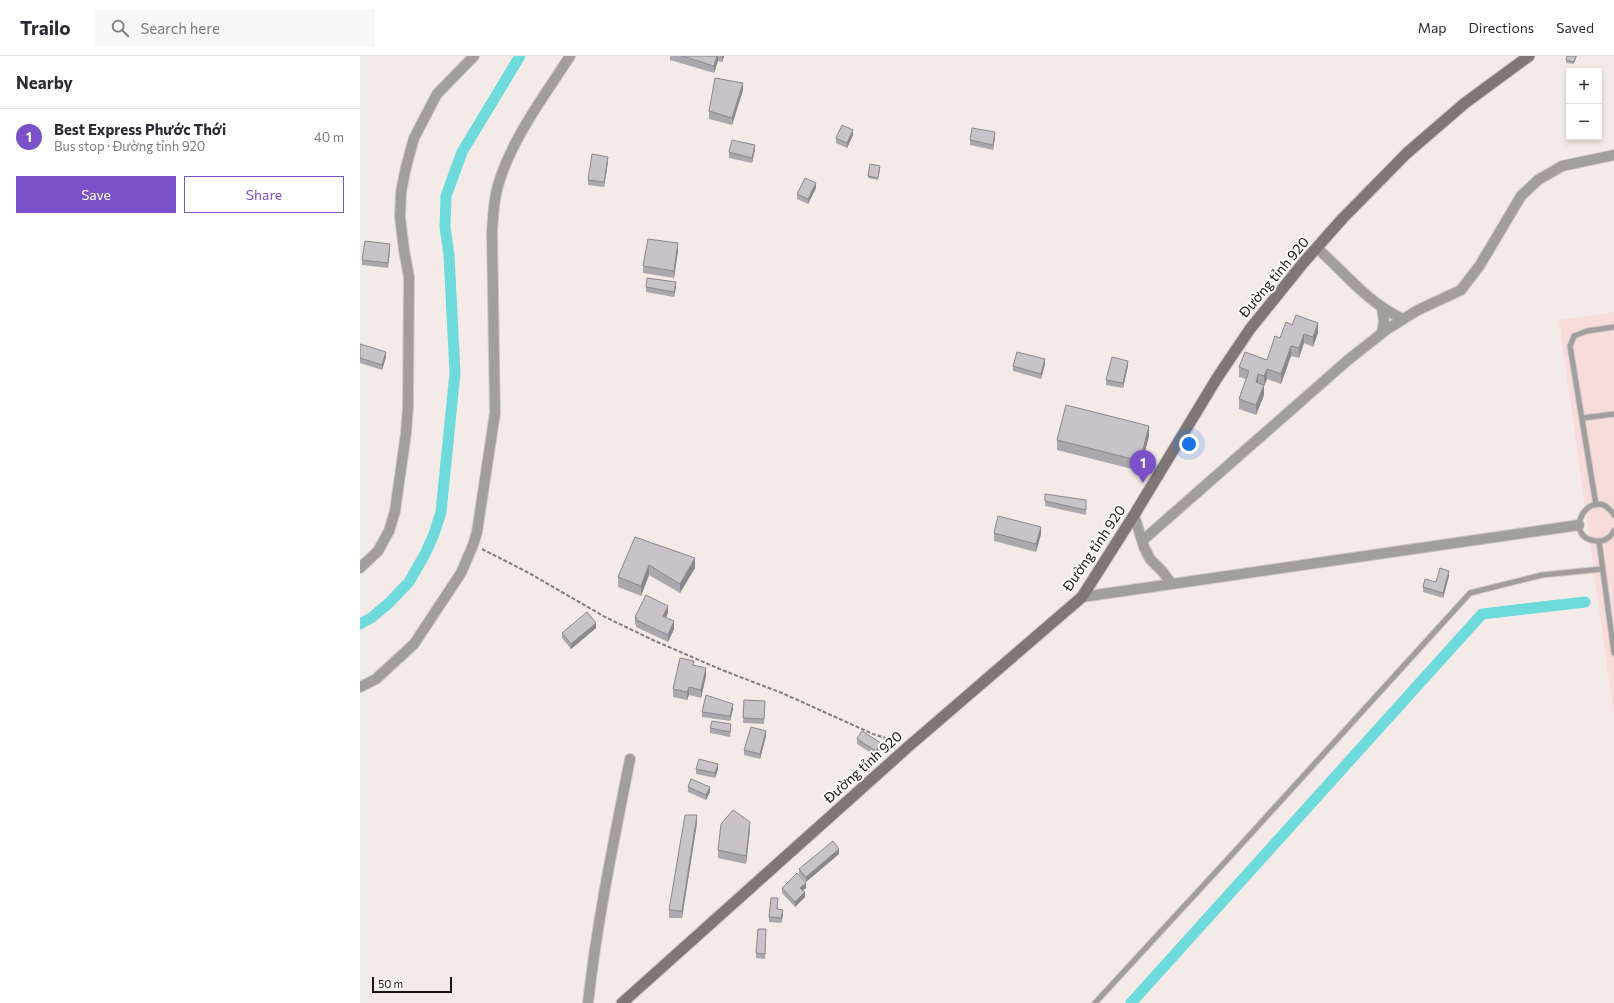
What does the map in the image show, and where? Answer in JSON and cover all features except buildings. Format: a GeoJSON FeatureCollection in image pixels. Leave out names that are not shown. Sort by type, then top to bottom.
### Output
{"type":"FeatureCollection","features":[{"type":"Feature","properties":{"kind":"main road","name":"Đường tỉnh 920"},"geometry":{"type":"LineString","coordinates":[[622,1003],[909,746],[1082,597],[1134,515],[1217,378],[1250,329],[1343,218],[1413,148],[1465,103],[1529,56]]}},
{"type":"Feature","properties":{"kind":"street"},"geometry":{"type":"LineString","coordinates":[[360,568],[378,551],[389,531],[395,511],[406,433],[408,407],[409,277],[400,216],[401,192],[406,167],[414,138],[437,94],[474,56]]}},
{"type":"Feature","properties":{"kind":"street"},"geometry":{"type":"LineString","coordinates":[[360,687],[376,679],[414,644],[461,573],[473,545],[477,532],[495,414],[492,234],[494,205],[499,180],[520,133],[570,56]]}},
{"type":"Feature","properties":{"kind":"street"},"geometry":{"type":"LineString","coordinates":[[1142,541],[1348,360],[1382,333],[1418,310],[1461,290],[1480,265],[1521,196],[1538,180],[1562,166],[1614,155]]}},
{"type":"Feature","properties":{"kind":"street"},"geometry":{"type":"LineString","coordinates":[[1317,248],[1355,285],[1382,308],[1403,319]]}},
{"type":"Feature","properties":{"kind":"street"},"geometry":{"type":"LineString","coordinates":[[1382,308],[1384,321],[1382,333]]}},
{"type":"Feature","properties":{"kind":"street"},"geometry":{"type":"LineString","coordinates":[[1134,515],[1142,541],[1150,559],[1172,583]]}},
{"type":"Feature","properties":{"kind":"street"},"geometry":{"type":"LineString","coordinates":[[1082,597],[1579,525]]}},
{"type":"Feature","properties":{"kind":"street"},"geometry":{"type":"LineString","coordinates":[[588,1003],[605,888],[630,759]]}},
{"type":"Feature","properties":{"kind":"lane"},"geometry":{"type":"LineString","coordinates":[[1596,505],[1583,418],[1570,346],[1574,336],[1580,333],[1614,327]]}},
{"type":"Feature","properties":{"kind":"lane"},"geometry":{"type":"LineString","coordinates":[[1583,418],[1614,414]]}},
{"type":"Feature","properties":{"kind":"lane"},"geometry":{"type":"LineString","coordinates":[[1614,515],[1607,507],[1596,505],[1590,506],[1582,514],[1579,525],[1581,531],[1588,539],[1599,542],[1610,537],[1614,531]]}},
{"type":"Feature","properties":{"kind":"lane"},"geometry":{"type":"LineString","coordinates":[[1599,542],[1614,654]]}},
{"type":"Feature","properties":{"kind":"lane"},"geometry":{"type":"LineString","coordinates":[[1095,1003],[1243,843],[1470,593],[1542,575],[1602,568]]}},
{"type":"Feature","properties":{"kind":"path"},"geometry":{"type":"LineString","coordinates":[[473,545],[527,572],[605,617],[722,670],[782,693],[873,734],[909,746]]}},
{"type":"Feature","properties":{"kind":"shaded area"},"geometry":{"type":"Polygon","coordinates":[[[1614,312],[1614,716],[1559,320],[1614,312]]]}},
{"type":"Feature","properties":{"kind":"waterway"},"geometry":{"type":"LineString","coordinates":[[360,624],[371,618],[389,603],[409,582],[425,554],[434,534],[441,512],[455,373],[449,255],[445,227],[446,196],[462,152],[520,56]]}},
{"type":"Feature","properties":{"kind":"waterway"},"geometry":{"type":"LineString","coordinates":[[1131,1003],[1482,614],[1585,602]]}},
{"type":"Feature","properties":{"kind":"place","name":"Best Express Phước Thới"},"geometry":{"type":"Point","coordinates":[1143,483]}}]}
